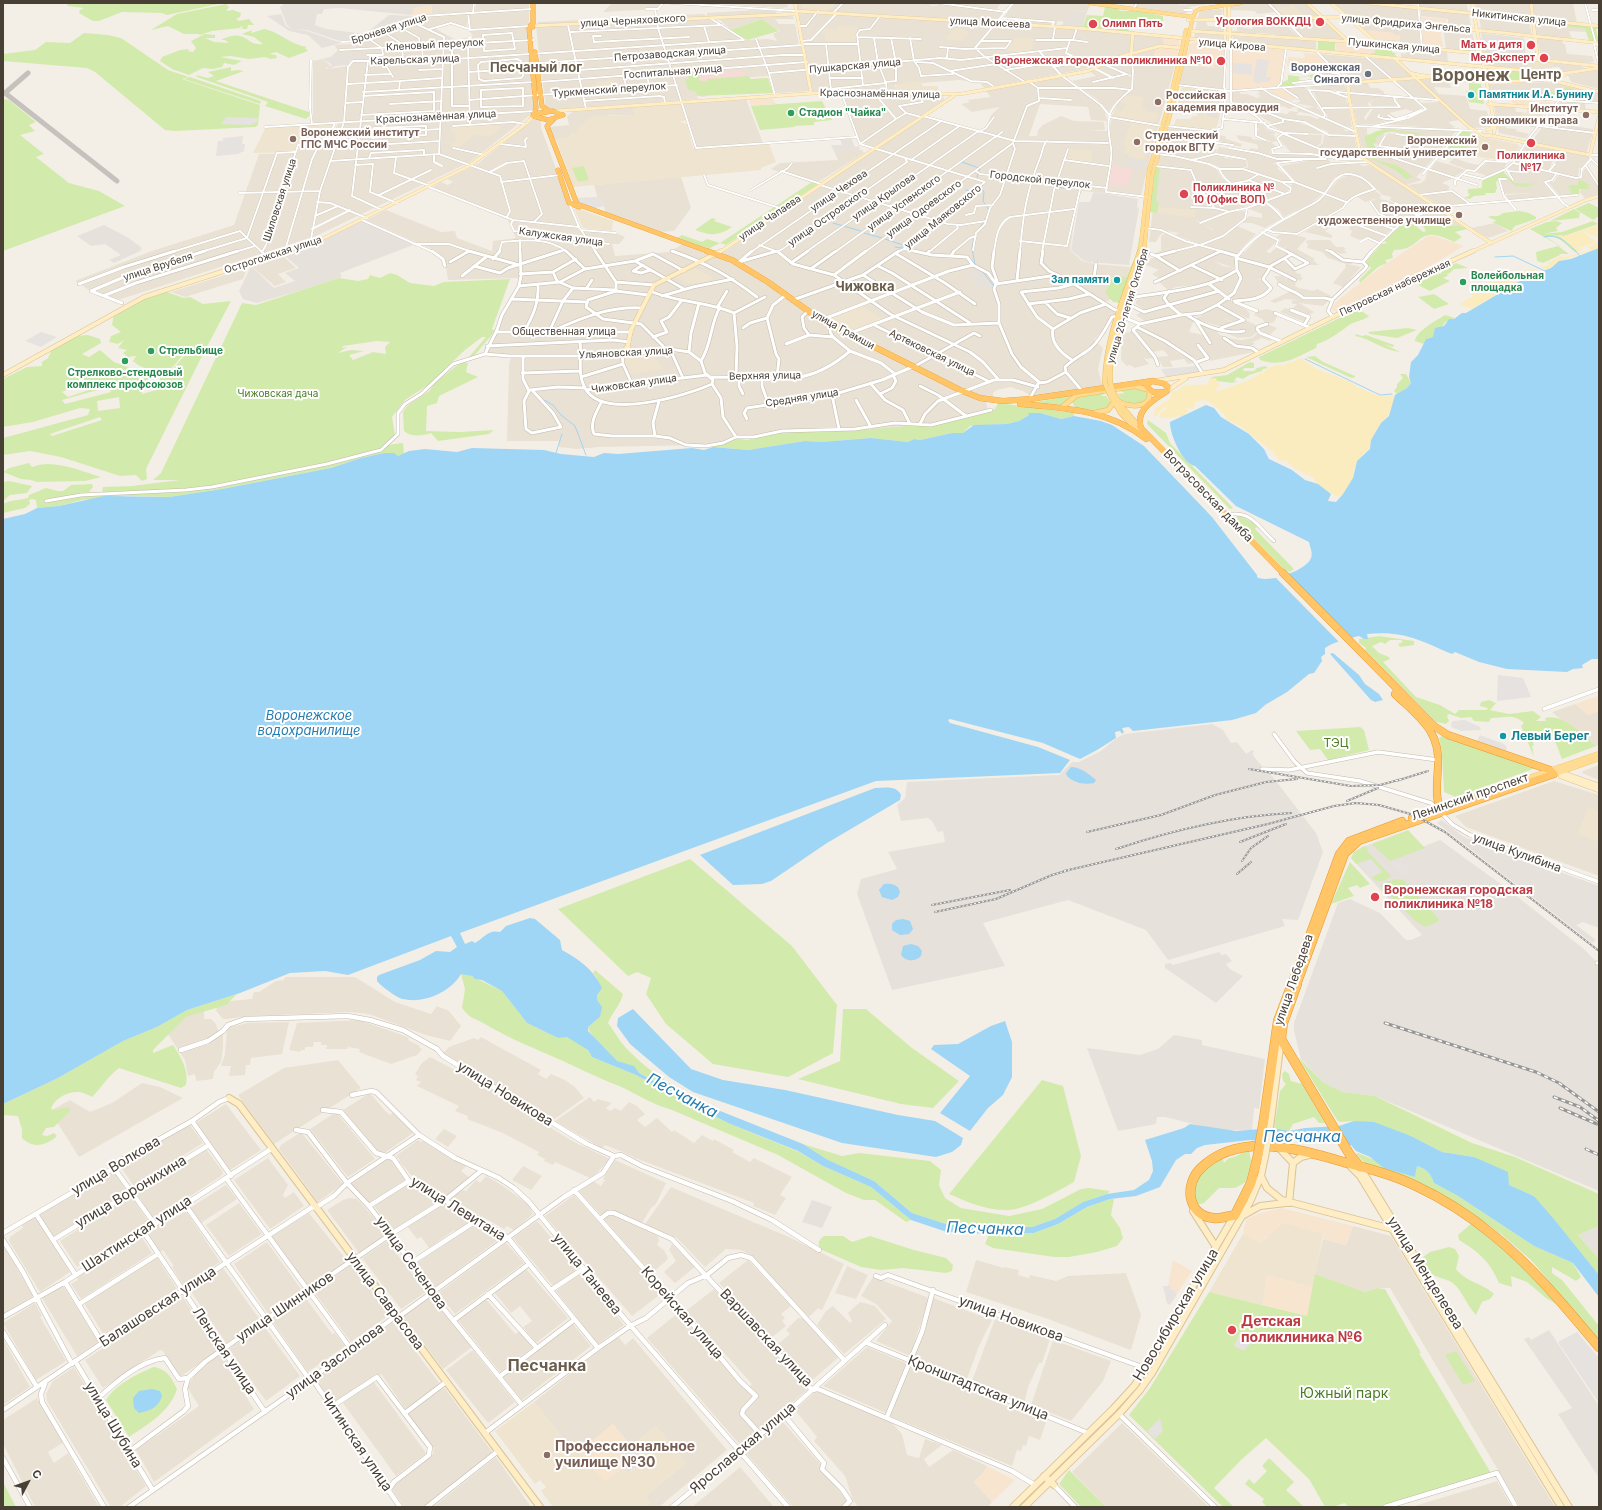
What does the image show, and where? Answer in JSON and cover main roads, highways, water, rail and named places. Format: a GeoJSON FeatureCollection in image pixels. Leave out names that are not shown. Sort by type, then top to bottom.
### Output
{"type":"FeatureCollection","features":[{"type":"Feature","properties":{"kind":"highway"},"geometry":{"type":"LineString","coordinates":[[532,3],[531,25],[534,55],[533,67],[536,116],[554,152],[576,203],[588,210]]}},
{"type":"Feature","properties":{"kind":"highway"},"geometry":{"type":"LineString","coordinates":[[534,55],[538,65],[543,108],[546,111]]}},
{"type":"Feature","properties":{"kind":"highway"},"geometry":{"type":"LineString","coordinates":[[533,67],[538,65]]}},
{"type":"Feature","properties":{"kind":"highway"},"geometry":{"type":"LineString","coordinates":[[534,83],[540,82]]}},
{"type":"Feature","properties":{"kind":"highway"},"geometry":{"type":"LineString","coordinates":[[536,116],[546,111],[556,111],[562,113],[563,116],[554,119],[547,126],[554,152]]}},
{"type":"Feature","properties":{"kind":"highway"},"geometry":{"type":"LineString","coordinates":[[536,116],[554,119]]}},
{"type":"Feature","properties":{"kind":"highway","name":"улица Грамши"},"geometry":{"type":"LineString","coordinates":[[554,152],[569,203],[717,254],[738,263],[831,326],[915,366],[960,390],[980,398],[1004,402],[1083,392],[1108,384]]}},
{"type":"Feature","properties":{"kind":"highway"},"geometry":{"type":"LineString","coordinates":[[1141,428],[1138,421],[1141,412],[1166,391],[1168,387],[1165,384],[1152,381],[1146,385],[1149,390],[1158,393],[1166,391]]}},
{"type":"Feature","properties":{"kind":"highway","name":"Петровская набережная"},"geometry":{"type":"LineString","coordinates":[[1108,384],[1152,381]]}},
{"type":"Feature","properties":{"kind":"highway"},"geometry":{"type":"LineString","coordinates":[[1038,406],[1035,404],[1035,401],[1060,397],[1064,394]]}},
{"type":"Feature","properties":{"kind":"highway","name":"Вогрэсовская дамба"},"geometry":{"type":"LineString","coordinates":[[1004,402],[1058,408],[1106,418],[1126,426],[1143,436],[1271,565]]}},
{"type":"Feature","properties":{"kind":"highway","name":"Вогрэсовская дамба"},"geometry":{"type":"LineString","coordinates":[[1141,428],[1226,515],[1271,565]]}},
{"type":"Feature","properties":{"kind":"highway"},"geometry":{"type":"LineString","coordinates":[[1271,565],[1357,652],[1427,726],[1436,740],[1438,760],[1436,802],[1440,811]]}},
{"type":"Feature","properties":{"kind":"highway"},"geometry":{"type":"LineString","coordinates":[[1357,652],[1434,726],[1448,735],[1554,772]]}},
{"type":"Feature","properties":{"kind":"highway"},"geometry":{"type":"LineString","coordinates":[[1436,740],[1439,735],[1448,735]]}},
{"type":"Feature","properties":{"kind":"highway","name":"Ленинский проспект"},"geometry":{"type":"LineString","coordinates":[[1346,847],[1440,811],[1554,772]]}},
{"type":"Feature","properties":{"kind":"highway","name":"улица Лебедева"},"geometry":{"type":"LineString","coordinates":[[1281,1039],[1283,1023],[1346,847]]}},
{"type":"Feature","properties":{"kind":"highway","name":"улица Лебедева"},"geometry":{"type":"LineString","coordinates":[[1261,1156],[1268,1120],[1278,1021],[1339,854],[1346,847]]}},
{"type":"Feature","properties":{"kind":"highway","name":"улица Менделеева"},"geometry":{"type":"LineString","coordinates":[[1281,1039],[1328,1116],[1354,1165]]}},
{"type":"Feature","properties":{"kind":"highway","name":"Новосибирская улица"},"geometry":{"type":"LineString","coordinates":[[1261,1156],[1238,1216],[1222,1219],[1210,1218],[1200,1212],[1190,1202],[1189,1188],[1194,1174],[1199,1167],[1212,1157],[1222,1152],[1243,1147],[1275,1147],[1313,1154],[1354,1165]]}},
{"type":"Feature","properties":{"kind":"highway"},"geometry":{"type":"LineString","coordinates":[[1354,1165],[1416,1186],[1451,1205],[1492,1233],[1532,1269],[1599,1347]]}},
{"type":"Feature","properties":{"kind":"main road"},"geometry":{"type":"LineString","coordinates":[[1089,3],[1190,18]]}},
{"type":"Feature","properties":{"kind":"main road"},"geometry":{"type":"LineString","coordinates":[[1096,3],[1190,18]]}},
{"type":"Feature","properties":{"kind":"main road"},"geometry":{"type":"LineString","coordinates":[[1227,4],[1241,3]]}},
{"type":"Feature","properties":{"kind":"main road","name":"улица 20-летия Октября"},"geometry":{"type":"LineString","coordinates":[[1147,196],[1173,94],[1182,48],[1187,39],[1190,18],[1194,11],[1227,4]]}},
{"type":"Feature","properties":{"kind":"main road","name":"улица 20-летия Октября"},"geometry":{"type":"LineString","coordinates":[[1175,85],[1189,31],[1190,18]]}},
{"type":"Feature","properties":{"kind":"main road","name":"улица 20-летия Октября"},"geometry":{"type":"LineString","coordinates":[[1108,384],[1111,357],[1144,256],[1148,170],[1164,127]]}},
{"type":"Feature","properties":{"kind":"main road","name":"улица 20-летия Октября"},"geometry":{"type":"LineString","coordinates":[[1143,436],[1112,394],[1108,384],[1105,362],[1118,316],[1139,256],[1146,228]]}},
{"type":"Feature","properties":{"kind":"main road"},"geometry":{"type":"LineString","coordinates":[[1058,408],[1066,406],[1072,397],[1077,395],[1133,386],[1149,390],[1150,396],[1141,405],[1127,406],[1116,401],[1108,410],[1096,414],[1077,410],[1070,402]]}},
{"type":"Feature","properties":{"kind":"main road","name":"улица 20-летия Октября"},"geometry":{"type":"LineString","coordinates":[[1116,401],[1141,428]]}},
{"type":"Feature","properties":{"kind":"main road","name":"Ленинский проспект"},"geometry":{"type":"LineString","coordinates":[[1554,772],[1599,754]]}},
{"type":"Feature","properties":{"kind":"main road","name":"Ленинский проспект"},"geometry":{"type":"LineString","coordinates":[[1554,772],[1599,758]]}},
{"type":"Feature","properties":{"kind":"main road"},"geometry":{"type":"LineString","coordinates":[[1532,764],[1548,766],[1573,765]]}},
{"type":"Feature","properties":{"kind":"water","name":"Воронежское водохранилище"},"geometry":{"type":"Polygon","coordinates":[[[1599,248],[1599,659],[1592,659],[1582,665],[1583,668],[1573,669],[1567,672],[1507,669],[1479,662],[1455,652],[1452,654],[1402,635],[1380,633],[1367,634],[1368,639],[1364,639],[1359,636],[1337,642],[1325,648],[1325,654],[1321,657],[1322,661],[1314,673],[1309,674],[1287,692],[1265,705],[1256,713],[1232,720],[1133,731],[1129,727],[1122,728],[1124,732],[1122,734],[1120,731],[1115,732],[1116,738],[1080,759],[1043,743],[950,719],[948,720],[950,723],[1038,747],[1070,760],[1060,773],[876,781],[460,933],[465,944],[472,941],[475,943],[489,933],[496,931],[500,932],[506,926],[530,918],[535,919],[560,940],[562,950],[575,957],[590,970],[598,981],[602,988],[597,995],[597,1000],[602,1007],[600,1017],[588,1027],[588,1031],[617,1061],[634,1066],[639,1073],[685,1097],[803,1144],[828,1160],[874,1181],[912,1213],[949,1225],[1032,1227],[1055,1219],[1083,1202],[1107,1194],[1134,1190],[1149,1180],[1153,1171],[1152,1161],[1145,1140],[1184,1128],[1190,1124],[1236,1131],[1274,1128],[1289,1131],[1305,1128],[1339,1126],[1354,1121],[1374,1122],[1411,1136],[1442,1152],[1474,1157],[1508,1172],[1509,1185],[1534,1196],[1599,1275],[1599,1297],[1573,1263],[1534,1246],[1458,1196],[1434,1183],[1430,1174],[1426,1170],[1417,1166],[1415,1177],[1384,1168],[1370,1157],[1356,1151],[1351,1145],[1292,1137],[1274,1142],[1250,1140],[1205,1145],[1197,1148],[1191,1154],[1185,1154],[1176,1160],[1160,1187],[1136,1196],[1110,1199],[1087,1207],[1058,1224],[1034,1233],[993,1234],[947,1232],[911,1220],[871,1187],[823,1166],[798,1151],[728,1123],[636,1075],[592,1057],[588,1050],[567,1037],[558,1038],[527,1023],[502,991],[482,980],[461,974],[451,986],[444,991],[419,1000],[403,999],[385,989],[377,981],[377,977],[379,975],[420,960],[436,951],[450,952],[457,947],[451,936],[348,975],[325,971],[290,973],[240,993],[187,1010],[157,1027],[123,1041],[58,1078],[3,1104],[3,519],[25,514],[37,508],[59,506],[104,496],[169,497],[222,489],[331,468],[361,458],[384,453],[394,453],[398,456],[409,451],[425,449],[457,452],[472,448],[544,450],[561,454],[594,457],[604,453],[618,454],[692,448],[704,450],[713,447],[748,450],[805,441],[821,442],[871,438],[908,442],[914,439],[920,440],[952,433],[963,433],[974,425],[1007,424],[1019,421],[1029,415],[1028,413],[1040,413],[1061,419],[1074,416],[1101,421],[1112,425],[1144,446],[1212,517],[1257,577],[1262,579],[1277,578],[1301,568],[1310,560],[1312,556],[1309,542],[1236,506],[1181,454],[1174,441],[1170,422],[1206,405],[1214,408],[1221,417],[1249,434],[1264,449],[1269,459],[1292,470],[1305,480],[1318,484],[1331,494],[1328,501],[1336,502],[1353,478],[1357,461],[1370,449],[1371,440],[1381,423],[1389,416],[1395,395],[1407,388],[1411,383],[1409,377],[1411,362],[1418,355],[1426,339],[1433,337],[1435,328],[1444,326],[1449,319],[1454,319],[1462,313],[1466,313],[1525,278],[1551,268],[1559,261],[1571,259],[1599,248]]]}},
{"type":"Feature","properties":{"kind":"water"},"geometry":{"type":"Polygon","coordinates":[[[1333,653],[1359,675],[1365,684],[1379,694],[1383,700],[1375,702],[1371,700],[1330,654],[1333,653]]]}},
{"type":"Feature","properties":{"kind":"water"},"geometry":{"type":"Polygon","coordinates":[[[1071,767],[1087,773],[1096,780],[1094,783],[1087,784],[1079,783],[1073,780],[1067,776],[1066,773],[1071,767]]]}},
{"type":"Feature","properties":{"kind":"water"},"geometry":{"type":"Polygon","coordinates":[[[875,788],[893,788],[901,795],[900,800],[827,843],[771,881],[762,884],[733,885],[700,855],[875,788]]]}},
{"type":"Feature","properties":{"kind":"water"},"geometry":{"type":"Polygon","coordinates":[[[884,884],[892,884],[898,887],[900,892],[898,897],[892,900],[882,897],[879,890],[884,884]]]}},
{"type":"Feature","properties":{"kind":"water"},"geometry":{"type":"Polygon","coordinates":[[[903,919],[910,921],[913,929],[909,934],[900,935],[892,930],[892,924],[896,920],[903,919]]]}},
{"type":"Feature","properties":{"kind":"water"},"geometry":{"type":"Polygon","coordinates":[[[911,944],[918,946],[922,951],[919,958],[908,960],[901,955],[903,946],[911,944]]]}},
{"type":"Feature","properties":{"kind":"water"},"geometry":{"type":"Polygon","coordinates":[[[633,1009],[691,1069],[723,1080],[785,1090],[898,1115],[935,1121],[963,1138],[961,1145],[952,1152],[936,1157],[842,1143],[693,1092],[669,1077],[630,1044],[617,1026],[618,1018],[633,1009]]]}},
{"type":"Feature","properties":{"kind":"water"},"geometry":{"type":"Polygon","coordinates":[[[1005,1021],[1012,1042],[1012,1077],[1003,1095],[988,1108],[970,1131],[940,1113],[970,1076],[931,1049],[934,1045],[958,1044],[991,1026],[1005,1021]]]}},
{"type":"Feature","properties":{"kind":"water"},"geometry":{"type":"Polygon","coordinates":[[[152,1389],[160,1391],[162,1396],[160,1400],[154,1408],[139,1413],[134,1408],[133,1398],[139,1391],[152,1389]]]}},
{"type":"Feature","properties":{"kind":"waterway"},"geometry":{"type":"LineString","coordinates":[[962,162],[979,168]]}},
{"type":"Feature","properties":{"kind":"waterway"},"geometry":{"type":"LineString","coordinates":[[977,178],[978,173]]}},
{"type":"Feature","properties":{"kind":"waterway"},"geometry":{"type":"LineString","coordinates":[[984,184],[981,187],[984,192],[983,201],[989,210]]}},
{"type":"Feature","properties":{"kind":"waterway"},"geometry":{"type":"LineString","coordinates":[[1055,187],[1064,188]]}},
{"type":"Feature","properties":{"kind":"waterway"},"geometry":{"type":"LineString","coordinates":[[966,190],[972,191]]}},
{"type":"Feature","properties":{"kind":"waterway"},"geometry":{"type":"LineString","coordinates":[[976,190],[982,191]]}},
{"type":"Feature","properties":{"kind":"waterway"},"geometry":{"type":"LineString","coordinates":[[975,236],[987,216]]}},
{"type":"Feature","properties":{"kind":"waterway"},"geometry":{"type":"LineString","coordinates":[[833,223],[861,231]]}},
{"type":"Feature","properties":{"kind":"waterway"},"geometry":{"type":"LineString","coordinates":[[864,233],[882,238]]}},
{"type":"Feature","properties":{"kind":"waterway"},"geometry":{"type":"LineString","coordinates":[[1544,237],[1550,236],[1560,238],[1580,256]]}},
{"type":"Feature","properties":{"kind":"waterway"},"geometry":{"type":"LineString","coordinates":[[974,238],[972,248],[975,265]]}},
{"type":"Feature","properties":{"kind":"waterway"},"geometry":{"type":"LineString","coordinates":[[885,239],[903,245],[901,248],[895,247]]}},
{"type":"Feature","properties":{"kind":"waterway"},"geometry":{"type":"LineString","coordinates":[[1495,257],[1513,256],[1545,271]]}},
{"type":"Feature","properties":{"kind":"waterway"},"geometry":{"type":"LineString","coordinates":[[982,271],[993,285]]}},
{"type":"Feature","properties":{"kind":"waterway"},"geometry":{"type":"LineString","coordinates":[[1305,359],[1380,395],[1392,394]]}},
{"type":"Feature","properties":{"kind":"waterway"},"geometry":{"type":"LineString","coordinates":[[544,400],[553,405],[561,415],[575,426],[586,455]]}},
{"type":"Feature","properties":{"kind":"waterway"},"geometry":{"type":"LineString","coordinates":[[556,453],[562,434]]}},
{"type":"Feature","properties":{"kind":"railway"},"geometry":{"type":"LineString","coordinates":[[1249,769],[1351,786],[1380,785],[1402,779]]}},
{"type":"Feature","properties":{"kind":"railway"},"geometry":{"type":"LineString","coordinates":[[1396,781],[1428,771]]}},
{"type":"Feature","properties":{"kind":"railway"},"geometry":{"type":"LineString","coordinates":[[1087,832],[1161,815],[1215,795],[1266,782],[1297,779]]}},
{"type":"Feature","properties":{"kind":"railway"},"geometry":{"type":"LineString","coordinates":[[1347,801],[1378,788]]}},
{"type":"Feature","properties":{"kind":"railway"},"geometry":{"type":"LineString","coordinates":[[1064,871],[1268,824],[1334,806],[1356,803],[1379,805],[1414,815],[1445,832],[1599,951]]}},
{"type":"Feature","properties":{"kind":"railway"},"geometry":{"type":"LineString","coordinates":[[1116,849],[1202,825],[1246,817],[1291,813]]}},
{"type":"Feature","properties":{"kind":"railway"},"geometry":{"type":"LineString","coordinates":[[1240,842],[1286,824]]}},
{"type":"Feature","properties":{"kind":"railway"},"geometry":{"type":"LineString","coordinates":[[1242,861],[1251,848],[1268,836]]}},
{"type":"Feature","properties":{"kind":"railway"},"geometry":{"type":"LineString","coordinates":[[1237,874],[1251,862]]}},
{"type":"Feature","properties":{"kind":"railway"},"geometry":{"type":"LineString","coordinates":[[935,912],[996,899],[1052,875],[1069,870]]}},
{"type":"Feature","properties":{"kind":"railway"},"geometry":{"type":"LineString","coordinates":[[932,905],[1010,890]]}},
{"type":"Feature","properties":{"kind":"railway"},"geometry":{"type":"LineString","coordinates":[[1385,1023],[1536,1072],[1559,1083],[1599,1112]]}},
{"type":"Feature","properties":{"kind":"railway"},"geometry":{"type":"LineString","coordinates":[[1554,1097],[1580,1107],[1599,1121]]}},
{"type":"Feature","properties":{"kind":"railway"},"geometry":{"type":"LineString","coordinates":[[1560,1108],[1597,1124]]}},
{"type":"Feature","properties":{"kind":"railway"},"geometry":{"type":"LineString","coordinates":[[1586,1149],[1599,1155]]}},
{"type":"Feature","properties":{"kind":"place","name":"Урология ВОККДЦ"},"geometry":{"type":"Point","coordinates":[1320,22]}},
{"type":"Feature","properties":{"kind":"place","name":"Олимп Пять"},"geometry":{"type":"Point","coordinates":[1093,24]}},
{"type":"Feature","properties":{"kind":"place","name":"Мать и дитя"},"geometry":{"type":"Point","coordinates":[1531,45]}},
{"type":"Feature","properties":{"kind":"place","name":"МедЭксперт"},"geometry":{"type":"Point","coordinates":[1544,58]}},
{"type":"Feature","properties":{"kind":"place","name":"Воронежская городская поликлиника №10"},"geometry":{"type":"Point","coordinates":[1221,61]}},
{"type":"Feature","properties":{"kind":"place","name":"Воронежская Синагога"},"geometry":{"type":"Point","coordinates":[1368,74]}},
{"type":"Feature","properties":{"kind":"place","name":"Памятник И.А. Бунину"},"geometry":{"type":"Point","coordinates":[1471,95]}},
{"type":"Feature","properties":{"kind":"place","name":"Российская академия правосудия"},"geometry":{"type":"Point","coordinates":[1158,102]}},
{"type":"Feature","properties":{"kind":"place","name":"Стадион \"Чайка\""},"geometry":{"type":"Point","coordinates":[791,113]}},
{"type":"Feature","properties":{"kind":"place","name":"Институт экономики и права"},"geometry":{"type":"Point","coordinates":[1586,115]}},
{"type":"Feature","properties":{"kind":"place","name":"Воронежский институт ГПС МЧС России"},"geometry":{"type":"Point","coordinates":[293,139]}},
{"type":"Feature","properties":{"kind":"place","name":"Студенческий городок ВГТУ"},"geometry":{"type":"Point","coordinates":[1137,142]}},
{"type":"Feature","properties":{"kind":"place","name":"Поликлиника №17"},"geometry":{"type":"Point","coordinates":[1531,143]}},
{"type":"Feature","properties":{"kind":"place","name":"Воронежский государственный университет"},"geometry":{"type":"Point","coordinates":[1485,147]}},
{"type":"Feature","properties":{"kind":"place","name":"Поликлиника № 10 (Офис ВОП)"},"geometry":{"type":"Point","coordinates":[1184,194]}},
{"type":"Feature","properties":{"kind":"place","name":"Воронежское художественное училище"},"geometry":{"type":"Point","coordinates":[1459,215]}},
{"type":"Feature","properties":{"kind":"place","name":"Зал памяти"},"geometry":{"type":"Point","coordinates":[1117,280]}},
{"type":"Feature","properties":{"kind":"place","name":"Волейбольная площадка"},"geometry":{"type":"Point","coordinates":[1463,282]}},
{"type":"Feature","properties":{"kind":"place","name":"Стрельбище"},"geometry":{"type":"Point","coordinates":[151,351]}},
{"type":"Feature","properties":{"kind":"place","name":"Стрелково-стендовый комплекс профсоюзов"},"geometry":{"type":"Point","coordinates":[125,361]}},
{"type":"Feature","properties":{"kind":"place","name":"Левый Берег"},"geometry":{"type":"Point","coordinates":[1503,736]}},
{"type":"Feature","properties":{"kind":"place","name":"Воронежская городская поликлиника №18"},"geometry":{"type":"Point","coordinates":[1375,897]}},
{"type":"Feature","properties":{"kind":"place","name":"Детская поликлиника №6"},"geometry":{"type":"Point","coordinates":[1232,1330]}},
{"type":"Feature","properties":{"kind":"place","name":"Профессиональное училище №30"},"geometry":{"type":"Point","coordinates":[547,1455]}},
{"type":"Feature","properties":{"kind":"district","name":"Песчаный лог"},"geometry":{"type":"Point","coordinates":[536,68]}},
{"type":"Feature","properties":{"kind":"district","name":"Центр"},"geometry":{"type":"Point","coordinates":[1541,75]}},
{"type":"Feature","properties":{"kind":"district","name":"Воронеж"},"geometry":{"type":"Point","coordinates":[1471,76]}},
{"type":"Feature","properties":{"kind":"district","name":"Чижовка"},"geometry":{"type":"Point","coordinates":[865,287]}},
{"type":"Feature","properties":{"kind":"district","name":"Песчанка"},"geometry":{"type":"Point","coordinates":[547,1366]}},
{"type":"Feature","properties":{"kind":"park label","name":"Чижовская дача"},"geometry":{"type":"Point","coordinates":[278,394]}},
{"type":"Feature","properties":{"kind":"park label","name":"ТЭЦ"},"geometry":{"type":"Point","coordinates":[1336,743]}},
{"type":"Feature","properties":{"kind":"park label","name":"Южный парк"},"geometry":{"type":"Point","coordinates":[1344,1394]}}]}
